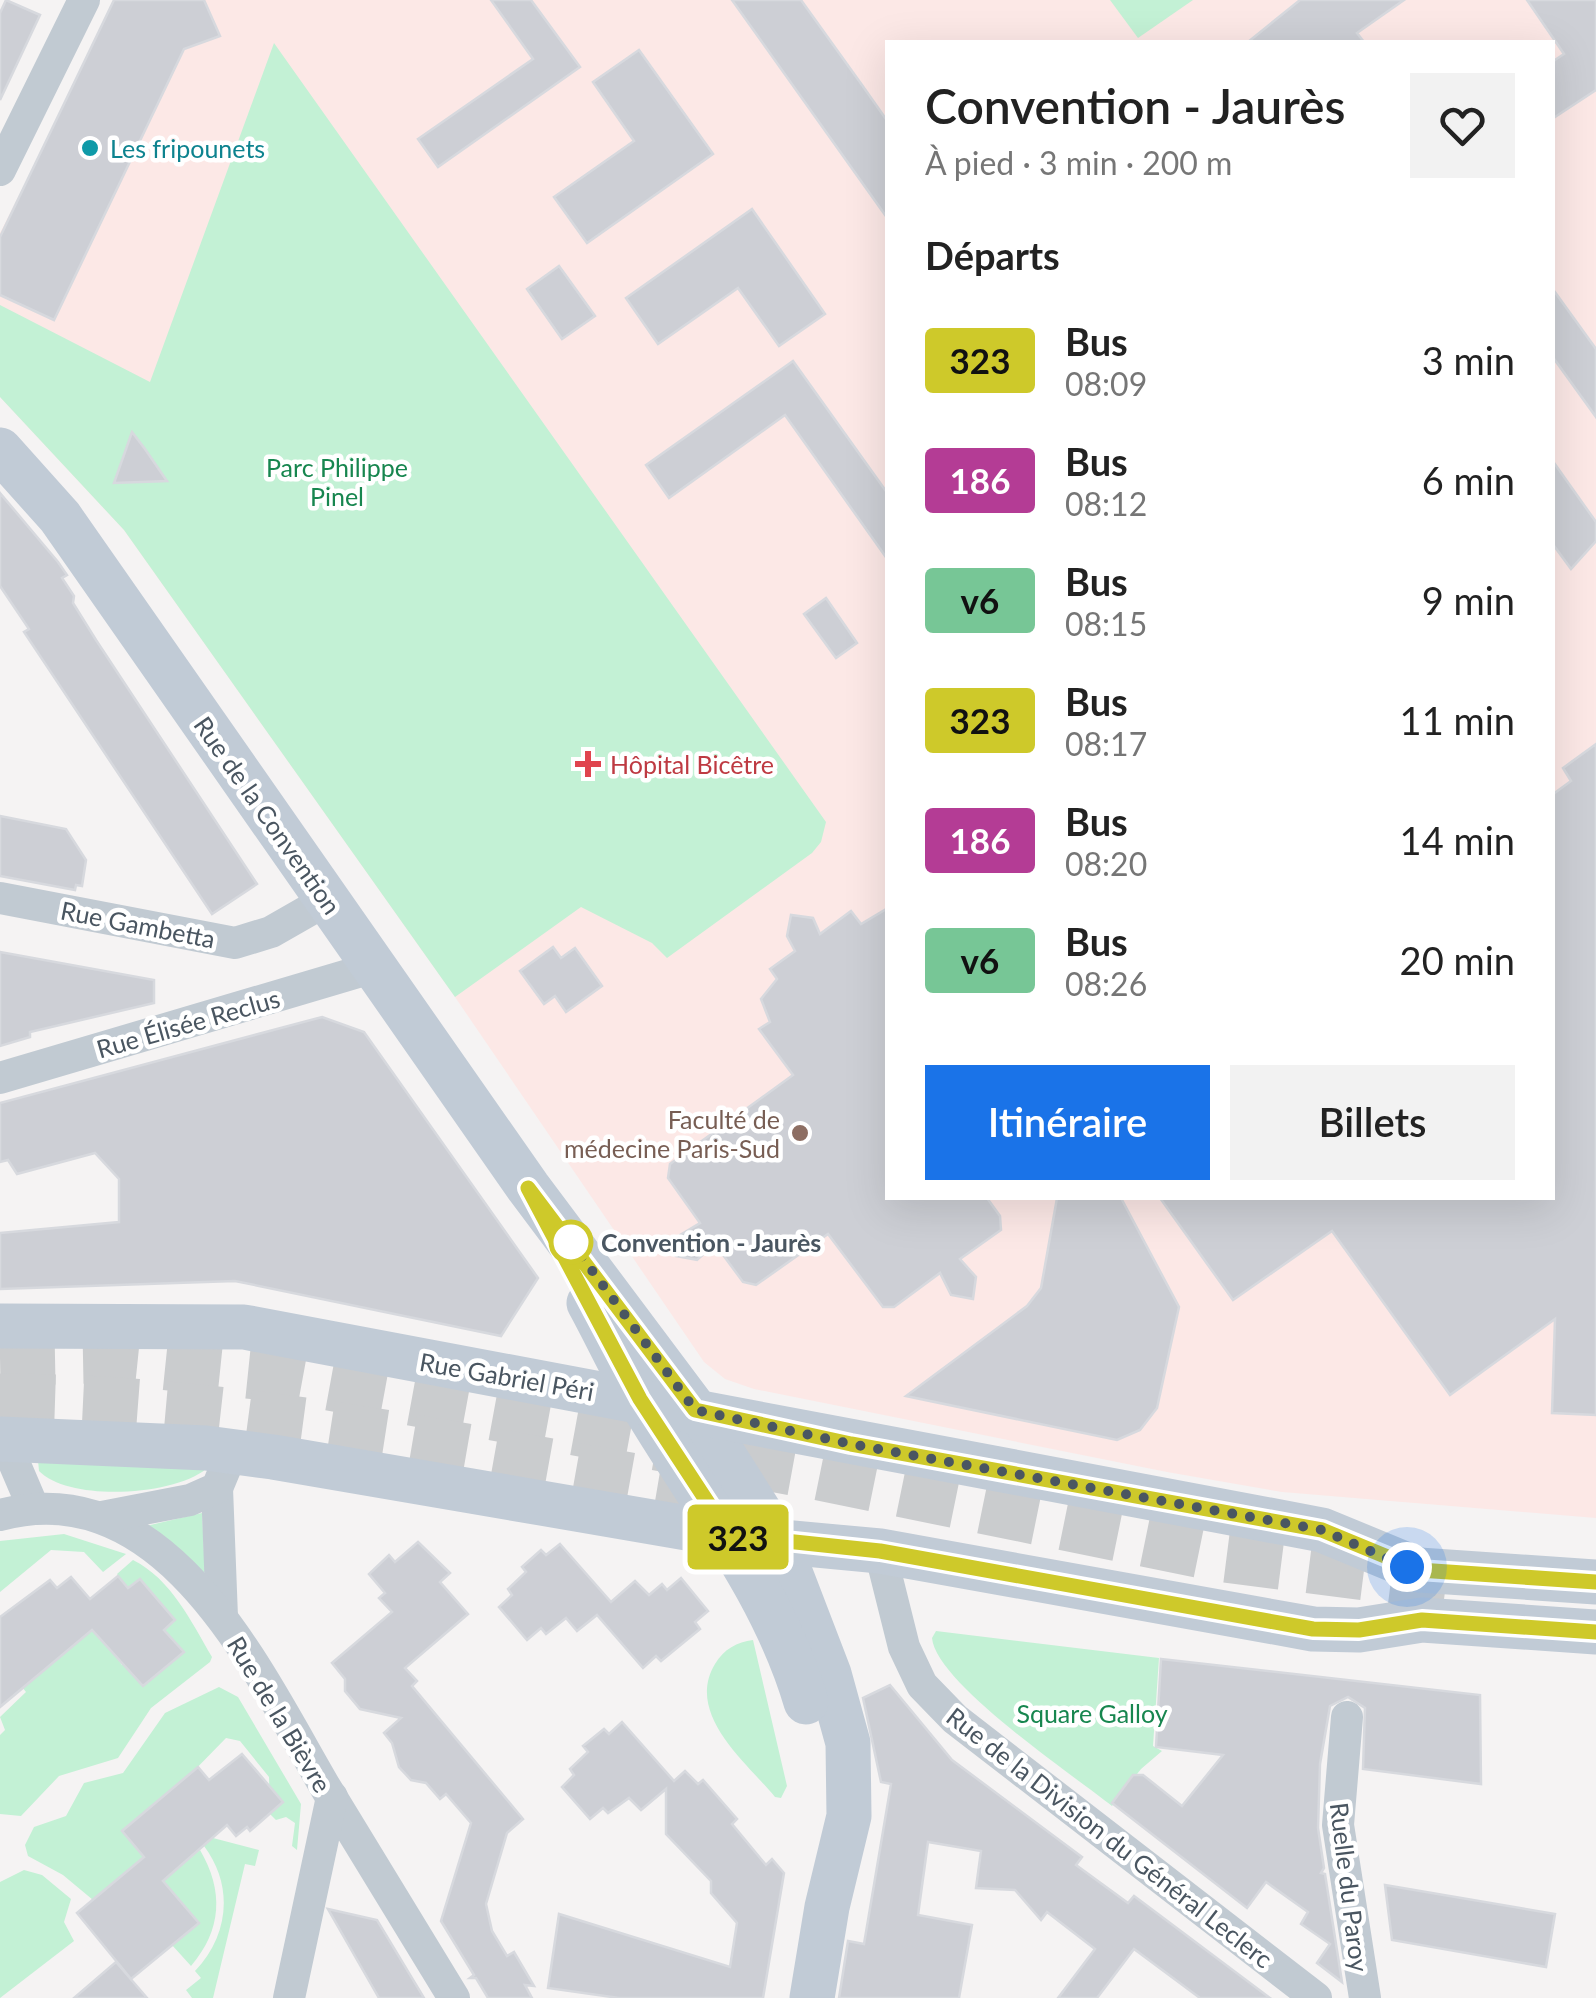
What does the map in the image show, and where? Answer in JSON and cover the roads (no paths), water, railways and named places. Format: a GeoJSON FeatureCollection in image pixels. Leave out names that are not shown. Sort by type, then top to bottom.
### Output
{"type":"FeatureCollection","features":[{"type":"Feature","properties":{"kind":"main road","name":"Rue de la Convention"},"geometry":{"type":"LineString","coordinates":[[2,456],[60,517],[528,1188],[695,1410],[778,1541],[805,1606],[848,1742],[849,1816],[827,1907]]}},
{"type":"Feature","properties":{"kind":"main road","name":"Rue de la Convention"},"geometry":{"type":"LineString","coordinates":[[528,1188],[640,1399],[729,1535],[795,1664],[819,1744],[827,1907]]}},
{"type":"Feature","properties":{"kind":"main road","name":"Rue Gabriel Péri"},"geometry":{"type":"LineString","coordinates":[[0,1326],[244,1327],[493,1376],[640,1399],[836,1442],[1322,1530],[1419,1570],[1596,1582]]}},
{"type":"Feature","properties":{"kind":"main road"},"geometry":{"type":"LineString","coordinates":[[2,1439],[225,1470],[396,1475],[729,1535],[880,1551],[1313,1629],[1359,1630],[1422,1620],[1596,1632]]}},
{"type":"Feature","properties":{"kind":"main road"},"geometry":{"type":"LineString","coordinates":[[812,1998],[827,1907]]}},
{"type":"Feature","properties":{"kind":"street"},"geometry":{"type":"LineString","coordinates":[[0,170],[84,0]]}},
{"type":"Feature","properties":{"kind":"street","name":"Rue Gambetta"},"geometry":{"type":"LineString","coordinates":[[0,898],[235,943],[270,932],[327,900]]}},
{"type":"Feature","properties":{"kind":"street","name":"Rue Élisée Reclus"},"geometry":{"type":"LineString","coordinates":[[0,1078],[376,967]]}},
{"type":"Feature","properties":{"kind":"street"},"geometry":{"type":"LineString","coordinates":[[2,1439],[33,1507]]}},
{"type":"Feature","properties":{"kind":"street"},"geometry":{"type":"LineString","coordinates":[[0,1516],[33,1507],[102,1517],[190,1500],[225,1470]]}},
{"type":"Feature","properties":{"kind":"street","name":"Rue de la Bièvre"},"geometry":{"type":"LineString","coordinates":[[225,1470],[222,1617],[332,1797],[290,1998]]}},
{"type":"Feature","properties":{"kind":"street"},"geometry":{"type":"LineString","coordinates":[[102,1517],[163,1554],[222,1617]]}},
{"type":"Feature","properties":{"kind":"street","name":"Rue de la Division du Général Leclerc"},"geometry":{"type":"LineString","coordinates":[[880,1551],[904,1647],[922,1686],[944,1708],[1316,1998]]}},
{"type":"Feature","properties":{"kind":"street","name":"Ruelle du Paroy"},"geometry":{"type":"LineString","coordinates":[[1347,1717],[1338,1825],[1365,1998]]}},
{"type":"Feature","properties":{"kind":"street"},"geometry":{"type":"LineString","coordinates":[[332,1797],[454,1998]]}},
{"type":"Feature","properties":{"kind":"tunnel"},"geometry":{"type":"LineString","coordinates":[[0,1358],[102,1356],[286,1375],[815,1472],[1217,1554],[1453,1584]]}},
{"type":"Feature","properties":{"kind":"tunnel"},"geometry":{"type":"LineString","coordinates":[[0,1401],[94,1404],[281,1422],[743,1499]]}},
{"type":"Feature","properties":{"kind":"place","name":"Les fripounets"},"geometry":{"type":"Point","coordinates":[90,148]}},
{"type":"Feature","properties":{"kind":"place","name":"Hôpital Bicêtre"},"geometry":{"type":"Point","coordinates":[588,764]}},
{"type":"Feature","properties":{"kind":"place","name":"Faculté de médecine Paris-Sud"},"geometry":{"type":"Point","coordinates":[800,1133]}},
{"type":"Feature","properties":{"kind":"place","name":"Convention - Jaurès"},"geometry":{"type":"Point","coordinates":[571,1242]}},
{"type":"Feature","properties":{"kind":"park label","name":"Parc Philippe Pinel"},"geometry":{"type":"Point","coordinates":[337,482]}},
{"type":"Feature","properties":{"kind":"park label","name":"Square Galloy"},"geometry":{"type":"Point","coordinates":[1092,1713]}}]}
